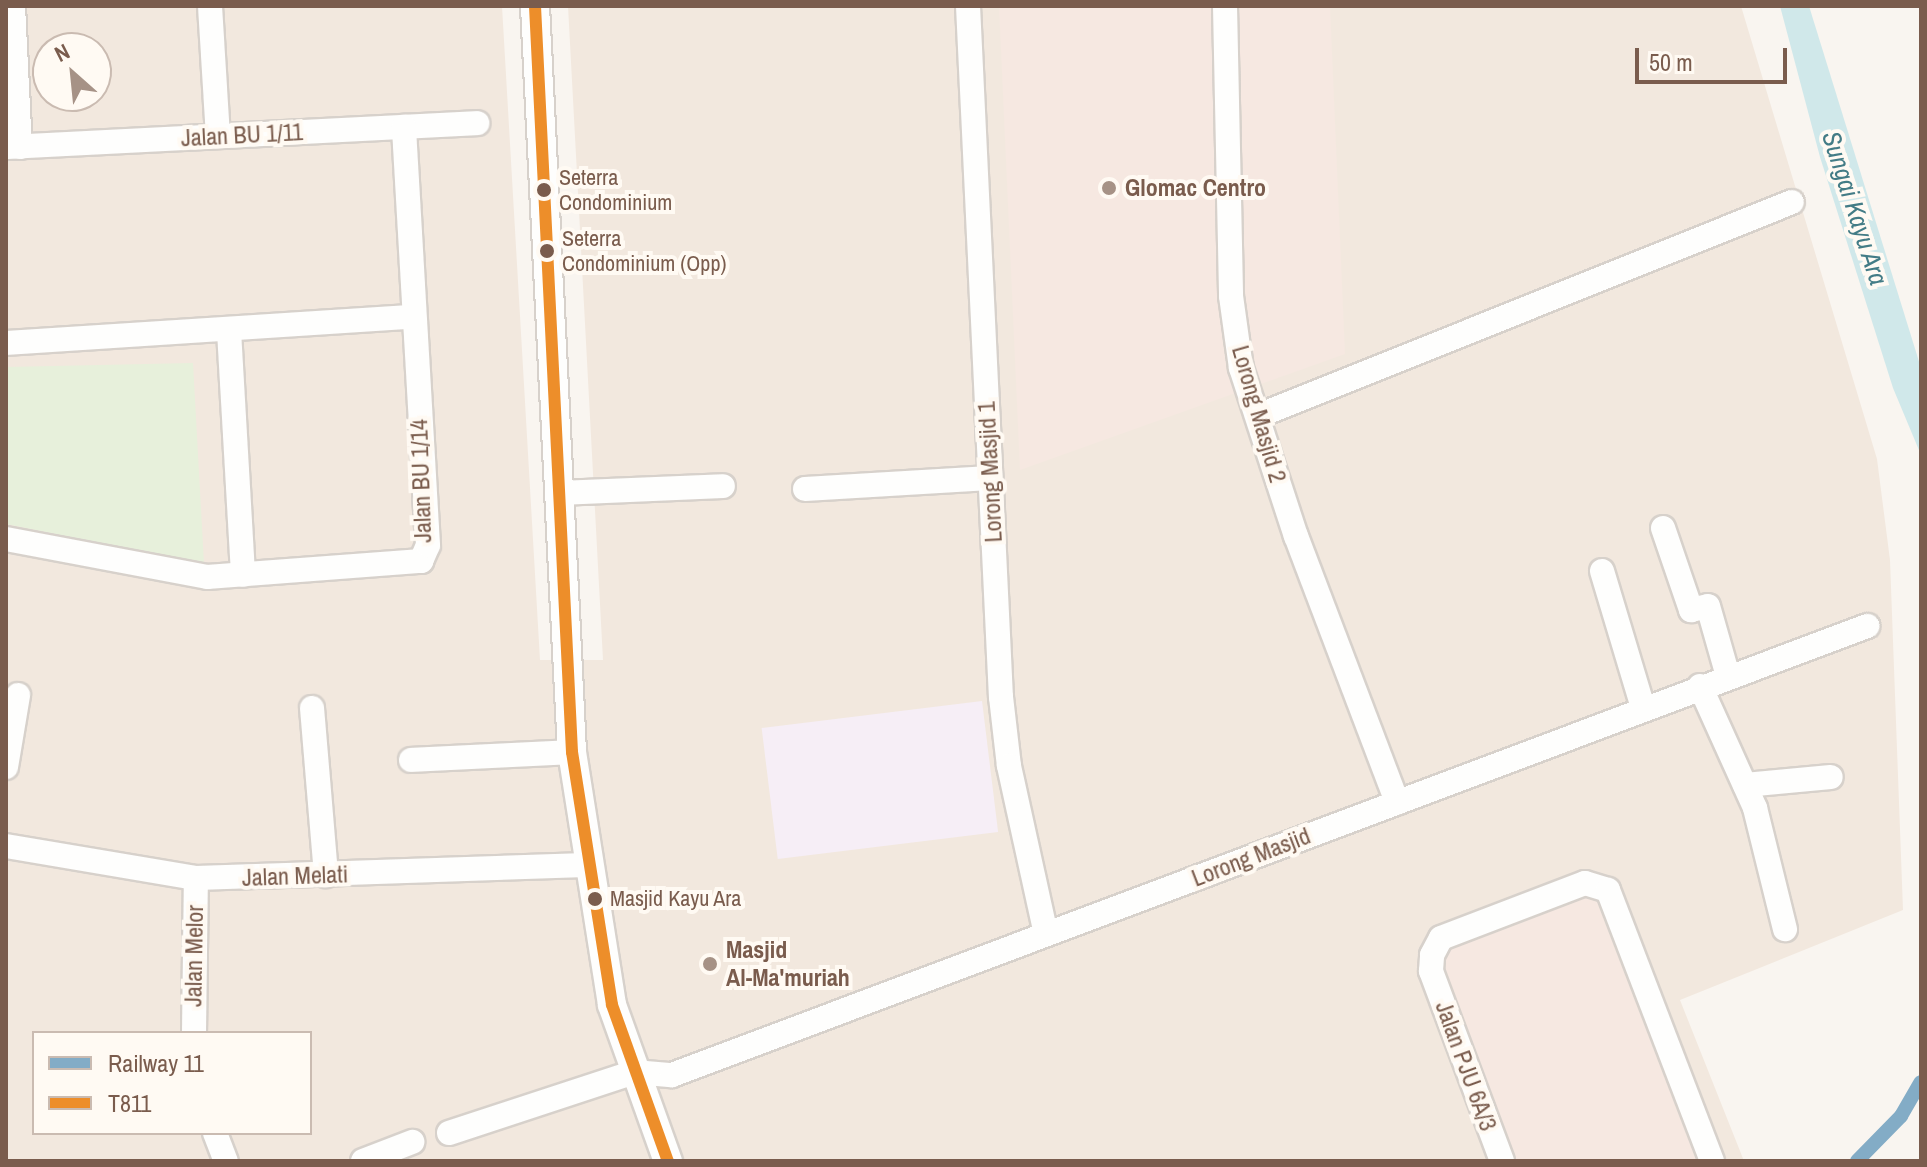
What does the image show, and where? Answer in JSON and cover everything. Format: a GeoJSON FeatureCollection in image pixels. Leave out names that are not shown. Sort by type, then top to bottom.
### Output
{"type":"FeatureCollection","features":[{"type":"Feature","properties":{"kind":"street"},"geometry":{"type":"LineString","coordinates":[[13,6],[13,147]]}},
{"type":"Feature","properties":{"kind":"street"},"geometry":{"type":"LineString","coordinates":[[210,6],[218,136]]}},
{"type":"Feature","properties":{"kind":"street"},"geometry":{"type":"LineString","coordinates":[[535,6],[572,752],[586,865],[612,1005],[668,1161]]}},
{"type":"Feature","properties":{"kind":"street","name":"Lorong Masjid 1"},"geometry":{"type":"LineString","coordinates":[[968,6],[990,478],[1009,766],[1046,934]]}},
{"type":"Feature","properties":{"kind":"street","name":"Lorong Masjid 2"},"geometry":{"type":"LineString","coordinates":[[1225,6],[1231,296],[1241,368],[1296,536],[1397,802]]}},
{"type":"Feature","properties":{"kind":"street","name":"Jalan BU 1/11"},"geometry":{"type":"LineString","coordinates":[[13,147],[477,123]]}},
{"type":"Feature","properties":{"kind":"street","name":"Jalan BU 1/14"},"geometry":{"type":"LineString","coordinates":[[6,539],[183,575],[243,575],[421,561],[428,545],[404,127]]}},
{"type":"Feature","properties":{"kind":"street"},"geometry":{"type":"LineString","coordinates":[[1258,416],[1792,202]]}},
{"type":"Feature","properties":{"kind":"street"},"geometry":{"type":"LineString","coordinates":[[6,343],[413,317]]}},
{"type":"Feature","properties":{"kind":"street"},"geometry":{"type":"LineString","coordinates":[[229,331],[243,575]]}},
{"type":"Feature","properties":{"kind":"street"},"geometry":{"type":"LineString","coordinates":[[805,489],[990,478]]}},
{"type":"Feature","properties":{"kind":"street"},"geometry":{"type":"LineString","coordinates":[[559,493],[723,486]]}},
{"type":"Feature","properties":{"kind":"street"},"geometry":{"type":"LineString","coordinates":[[1663,528],[1691,610],[1708,606],[1728,676]]}},
{"type":"Feature","properties":{"kind":"street"},"geometry":{"type":"LineString","coordinates":[[1602,571],[1643,708]]}},
{"type":"Feature","properties":{"kind":"street","name":"Lorong Masjid"},"geometry":{"type":"LineString","coordinates":[[634,1072],[672,1075],[1700,686],[1867,626]]}},
{"type":"Feature","properties":{"kind":"street"},"geometry":{"type":"LineString","coordinates":[[1700,686],[1745,785],[1785,929]]}},
{"type":"Feature","properties":{"kind":"street"},"geometry":{"type":"LineString","coordinates":[[6,767],[18,695]]}},
{"type":"Feature","properties":{"kind":"street"},"geometry":{"type":"LineString","coordinates":[[312,708],[326,875]]}},
{"type":"Feature","properties":{"kind":"street"},"geometry":{"type":"LineString","coordinates":[[411,760],[572,752]]}},
{"type":"Feature","properties":{"kind":"street"},"geometry":{"type":"LineString","coordinates":[[1745,785],[1831,777]]}},
{"type":"Feature","properties":{"kind":"street","name":"Jalan Melati"},"geometry":{"type":"LineString","coordinates":[[6,846],[196,878],[586,865]]}},
{"type":"Feature","properties":{"kind":"street","name":"Jalan Melor"},"geometry":{"type":"LineString","coordinates":[[194,1031],[196,878]]}},
{"type":"Feature","properties":{"kind":"street","name":"Jalan PJU 6A/3"},"geometry":{"type":"LineString","coordinates":[[1502,1161],[1431,971],[1432,955],[1441,938],[1585,883],[1601,884],[1608,890],[1712,1161]]}},
{"type":"Feature","properties":{"kind":"street"},"geometry":{"type":"LineString","coordinates":[[449,1133],[634,1072]]}},
{"type":"Feature","properties":{"kind":"street"},"geometry":{"type":"LineString","coordinates":[[216,1135],[226,1161]]}},
{"type":"Feature","properties":{"kind":"street"},"geometry":{"type":"LineString","coordinates":[[363,1161],[412,1142]]}},
{"type":"Feature","properties":{"kind":"shaded area"},"geometry":{"type":"Polygon","coordinates":[[[6,6],[502,6],[540,660],[603,660],[568,6],[1741,6],[1877,459],[1890,560],[1903,910],[1680,1000],[1744,1161],[6,1161],[6,6]]]}},
{"type":"Feature","properties":{"kind":"shaded area"},"geometry":{"type":"Polygon","coordinates":[[[999,6],[1330,6],[1345,354],[1020,470],[999,6]]]}},
{"type":"Feature","properties":{"kind":"shaded area"},"geometry":{"type":"Polygon","coordinates":[[[982,701],[998,832],[778,859],[762,728],[982,701]]]}},
{"type":"Feature","properties":{"kind":"shaded area"},"geometry":{"type":"Polygon","coordinates":[[[1615,884],[1720,1161],[1491,1161],[1416,963],[1615,884]]]}},
{"type":"Feature","properties":{"kind":"green space"},"geometry":{"type":"Polygon","coordinates":[[[193,363],[204,564],[6,524],[6,367],[193,363]]]}},
{"type":"Feature","properties":{"kind":"water","name":"Sungai Kayu Ara"},"geometry":{"type":"Polygon","coordinates":[[[1780,6],[1809,6],[1921,368],[1921,455],[1893,388],[1820,157],[1780,6]]]}},
{"type":"Feature","properties":{"kind":"rail line","name":"11"},"geometry":{"type":"LineString","coordinates":[[1857,1161],[1901,1116],[1921,1082]]}},
{"type":"Feature","properties":{"kind":"transit line","name":"T811"},"geometry":{"type":"LineString","coordinates":[[535,6],[572,752],[612,1005],[668,1161]]}},
{"type":"Feature","properties":{"kind":"place","name":"Glomac Centro"},"geometry":{"type":"Point","coordinates":[1109,188]}},
{"type":"Feature","properties":{"kind":"place","name":"Seterra Condominium"},"geometry":{"type":"Point","coordinates":[544,190]}},
{"type":"Feature","properties":{"kind":"place","name":"Seterra Condominium (Opp)"},"geometry":{"type":"Point","coordinates":[547,251]}},
{"type":"Feature","properties":{"kind":"place","name":"Masjid Kayu Ara"},"geometry":{"type":"Point","coordinates":[595,899]}},
{"type":"Feature","properties":{"kind":"place","name":"Masjid Al-Ma'muriah"},"geometry":{"type":"Point","coordinates":[710,964]}}]}
